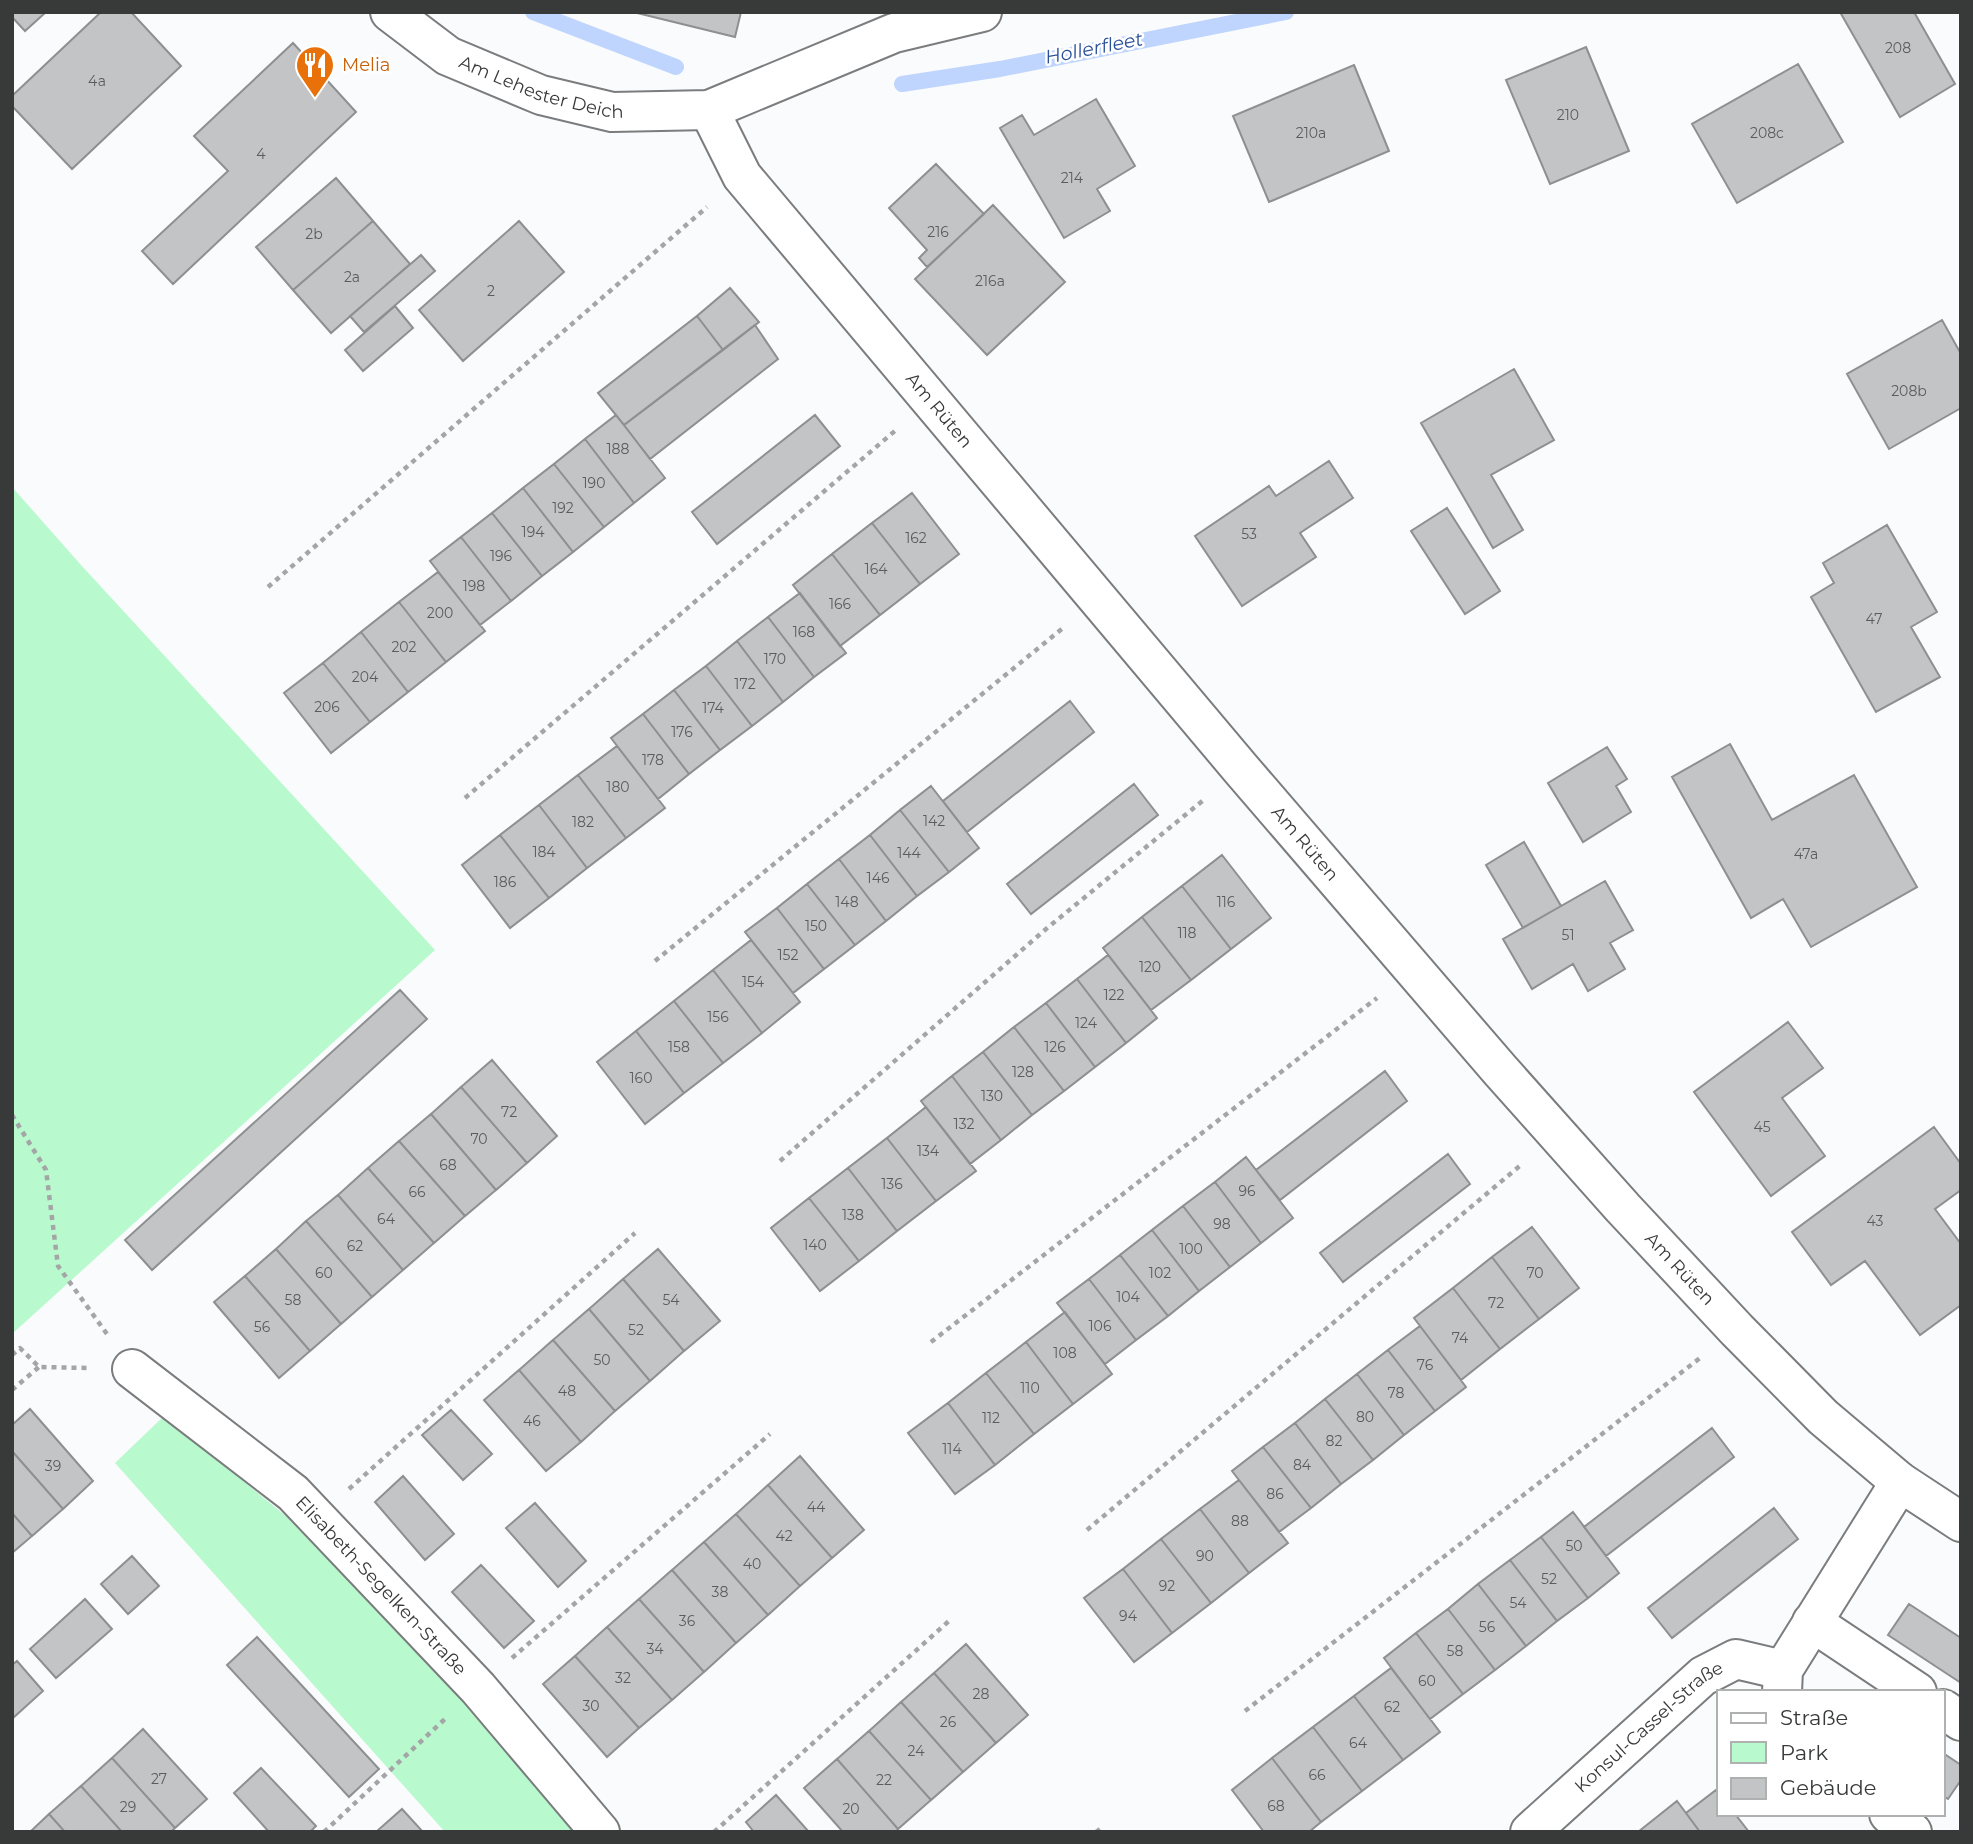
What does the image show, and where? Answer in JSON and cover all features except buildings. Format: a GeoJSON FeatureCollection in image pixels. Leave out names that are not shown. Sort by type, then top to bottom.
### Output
{"type":"FeatureCollection","features":[{"type":"Feature","properties":{"kind":"street","name":"Am Lehester Deich"},"geometry":{"type":"LineString","coordinates":[[390,12],[448,56],[541,95],[612,112],[709,110]]}},
{"type":"Feature","properties":{"kind":"street"},"geometry":{"type":"LineString","coordinates":[[709,110],[894,33],[982,12]]}},
{"type":"Feature","properties":{"kind":"street","name":"Am Rüten"},"geometry":{"type":"LineString","coordinates":[[709,110],[742,176],[1241,769],[1560,1137],[1737,1330],[1824,1417],[1900,1482],[1961,1522]]}},
{"type":"Feature","properties":{"kind":"street","name":"Elisabeth-Segelken-Straße"},"geometry":{"type":"LineString","coordinates":[[132,1369],[293,1493],[478,1688],[600,1832]]}},
{"type":"Feature","properties":{"kind":"street","name":"Konsul-Cassel-Straße"},"geometry":{"type":"LineString","coordinates":[[1530,1832],[1703,1676],[1736,1660],[1783,1681],[1812,1622],[1900,1482]]}},
{"type":"Feature","properties":{"kind":"street"},"geometry":{"type":"LineString","coordinates":[[1812,1622],[1914,1690]]}},
{"type":"Feature","properties":{"kind":"street"},"geometry":{"type":"LineString","coordinates":[[1945,1710],[1961,1721]]}},
{"type":"Feature","properties":{"kind":"street"},"geometry":{"type":"LineString","coordinates":[[1892,1816],[1912,1832]]}},
{"type":"Feature","properties":{"kind":"path"},"geometry":{"type":"LineString","coordinates":[[268,587],[742,176]]}},
{"type":"Feature","properties":{"kind":"path"},"geometry":{"type":"LineString","coordinates":[[465,798],[930,400]]}},
{"type":"Feature","properties":{"kind":"path"},"geometry":{"type":"LineString","coordinates":[[655,961],[1098,598]]}},
{"type":"Feature","properties":{"kind":"path"},"geometry":{"type":"LineString","coordinates":[[780,1161],[1046,929],[1241,769]]}},
{"type":"Feature","properties":{"kind":"path"},"geometry":{"type":"LineString","coordinates":[[931,1342],[1414,969]]}},
{"type":"Feature","properties":{"kind":"path"},"geometry":{"type":"LineString","coordinates":[[12,1115],[46,1170],[58,1266],[132,1369]]}},
{"type":"Feature","properties":{"kind":"path"},"geometry":{"type":"LineString","coordinates":[[1087,1530],[1508,1174],[1560,1137]]}},
{"type":"Feature","properties":{"kind":"path"},"geometry":{"type":"LineString","coordinates":[[316,1517],[635,1233]]}},
{"type":"Feature","properties":{"kind":"path"},"geometry":{"type":"LineString","coordinates":[[1245,1711],[1737,1330]]}},
{"type":"Feature","properties":{"kind":"path"},"geometry":{"type":"LineString","coordinates":[[12,1355],[20,1348],[39,1367]]}},
{"type":"Feature","properties":{"kind":"path"},"geometry":{"type":"LineString","coordinates":[[12,1390],[39,1367],[132,1369]]}},
{"type":"Feature","properties":{"kind":"path"},"geometry":{"type":"LineString","coordinates":[[324,1832],[478,1688],[770,1434]]}},
{"type":"Feature","properties":{"kind":"path"},"geometry":{"type":"LineString","coordinates":[[714,1832],[950,1619]]}},
{"type":"Feature","properties":{"kind":"green space"},"geometry":{"type":"Polygon","coordinates":[[[12,487],[435,950],[12,1334],[12,487]]]}},
{"type":"Feature","properties":{"kind":"green space"},"geometry":{"type":"Polygon","coordinates":[[[164,1416],[287,1517],[443,1677],[573,1832],[445,1832],[115,1463],[164,1416]]]}},
{"type":"Feature","properties":{"kind":"waterway","name":"Hollerfleet"},"geometry":{"type":"LineString","coordinates":[[533,12],[676,67]]}},
{"type":"Feature","properties":{"kind":"waterway","name":"Hollerfleet"},"geometry":{"type":"LineString","coordinates":[[902,84],[1000,69],[1286,12]]}},
{"type":"Feature","properties":{"kind":"place","name":"Melia"},"geometry":{"type":"Point","coordinates":[315,99]}}]}
